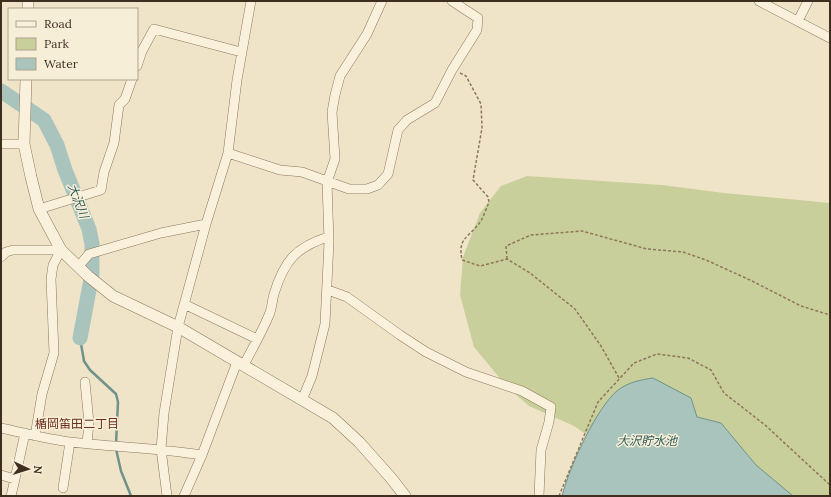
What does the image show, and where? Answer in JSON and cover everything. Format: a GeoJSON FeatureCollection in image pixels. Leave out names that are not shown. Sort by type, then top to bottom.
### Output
{"type":"FeatureCollection","features":[{"type":"Feature","properties":{"kind":"street"},"geometry":{"type":"LineString","coordinates":[[168,496],[161,449],[164,413],[178,327],[206,224],[228,153],[241,52],[251,1]]}},
{"type":"Feature","properties":{"kind":"street"},"geometry":{"type":"LineString","coordinates":[[302,400],[312,376],[326,324],[328,290],[327,182],[335,158],[332,112],[340,76],[367,34],[382,1]]}},
{"type":"Feature","properties":{"kind":"street"},"geometry":{"type":"LineString","coordinates":[[228,153],[280,170],[302,172],[349,189],[367,190],[378,185],[388,174],[398,130],[407,120],[435,103],[452,70],[477,30],[478,18],[452,1]]}},
{"type":"Feature","properties":{"kind":"street"},"geometry":{"type":"LineString","coordinates":[[759,1],[830,38]]}},
{"type":"Feature","properties":{"kind":"street"},"geometry":{"type":"LineString","coordinates":[[798,21],[808,1]]}},
{"type":"Feature","properties":{"kind":"street"},"geometry":{"type":"LineString","coordinates":[[138,61],[140,50],[154,29],[241,52]]}},
{"type":"Feature","properties":{"kind":"street"},"geometry":{"type":"LineString","coordinates":[[26,80],[24,144],[39,209],[61,250],[88,276],[113,296],[178,327],[333,418],[359,442],[391,478],[404,496]]}},
{"type":"Feature","properties":{"kind":"street"},"geometry":{"type":"LineString","coordinates":[[39,209],[80,195],[101,190],[104,172],[114,143],[119,105],[125,99],[132,80]]}},
{"type":"Feature","properties":{"kind":"street"},"geometry":{"type":"LineString","coordinates":[[1,144],[24,144]]}},
{"type":"Feature","properties":{"kind":"street"},"geometry":{"type":"LineString","coordinates":[[78,267],[92,254],[161,233],[206,224]]}},
{"type":"Feature","properties":{"kind":"street"},"geometry":{"type":"LineString","coordinates":[[184,496],[240,363],[257,340],[270,314],[275,294],[284,270],[298,250],[310,242],[328,237]]}},
{"type":"Feature","properties":{"kind":"street"},"geometry":{"type":"LineString","coordinates":[[1,257],[6,252],[12,250],[61,250]]}},
{"type":"Feature","properties":{"kind":"street"},"geometry":{"type":"LineString","coordinates":[[35,436],[42,394],[54,353],[51,279],[53,265],[61,250]]}},
{"type":"Feature","properties":{"kind":"street"},"geometry":{"type":"LineString","coordinates":[[328,290],[347,297],[426,352],[466,372],[522,391],[551,407],[549,422],[541,450],[539,496]]}},
{"type":"Feature","properties":{"kind":"street"},"geometry":{"type":"LineString","coordinates":[[184,304],[257,340]]}},
{"type":"Feature","properties":{"kind":"street"},"geometry":{"type":"LineString","coordinates":[[86,382],[89,423],[87,443]]}},
{"type":"Feature","properties":{"kind":"street"},"geometry":{"type":"LineString","coordinates":[[1,428],[70,442],[161,449],[202,455]]}},
{"type":"Feature","properties":{"kind":"street"},"geometry":{"type":"LineString","coordinates":[[11,496],[25,433]]}},
{"type":"Feature","properties":{"kind":"street"},"geometry":{"type":"LineString","coordinates":[[63,488],[70,442]]}},
{"type":"Feature","properties":{"kind":"street"},"geometry":{"type":"LineString","coordinates":[[1,475],[15,479]]}},
{"type":"Feature","properties":{"kind":"path"},"geometry":{"type":"LineString","coordinates":[[452,70],[466,76],[480,104],[482,128],[473,180],[488,197],[489,202],[479,224],[463,240],[460,248],[462,260],[480,266],[507,259],[530,273],[575,309],[601,346],[618,378]]}},
{"type":"Feature","properties":{"kind":"path"},"geometry":{"type":"LineString","coordinates":[[507,259],[506,246],[531,235],[582,231],[647,249],[683,252],[706,260],[802,306],[830,316]]}},
{"type":"Feature","properties":{"kind":"path"},"geometry":{"type":"LineString","coordinates":[[559,496],[598,402],[618,378],[634,363],[657,354],[688,358],[711,370],[724,393],[765,425],[830,485]]}},
{"type":"Feature","properties":{"kind":"green space"},"geometry":{"type":"Polygon","coordinates":[[[527,176],[662,185],[724,193],[830,203],[830,496],[782,496],[619,435],[584,433],[574,426],[529,406],[507,387],[474,347],[460,295],[463,257],[480,213],[501,186],[527,176]]]}},
{"type":"Feature","properties":{"kind":"water","name":"大沢貯水池"},"geometry":{"type":"Polygon","coordinates":[[[653,378],[691,398],[697,417],[721,423],[756,465],[793,496],[562,496],[584,439],[601,410],[618,390],[626,385],[653,378]]]}},
{"type":"Feature","properties":{"kind":"waterway","name":"大沢川"},"geometry":{"type":"LineString","coordinates":[[1,91],[44,120],[57,145],[65,170],[89,229],[92,244],[92,274],[80,338]]}},
{"type":"Feature","properties":{"kind":"waterway"},"geometry":{"type":"LineString","coordinates":[[80,338],[84,361],[90,370],[116,394],[118,402],[116,444]]}},
{"type":"Feature","properties":{"kind":"waterway"},"geometry":{"type":"LineString","coordinates":[[116,449],[121,471],[131,496]]}},
{"type":"Feature","properties":{"kind":"district","name":"楯岡笛田二丁目"},"geometry":{"type":"Point","coordinates":[77,424]}}]}
